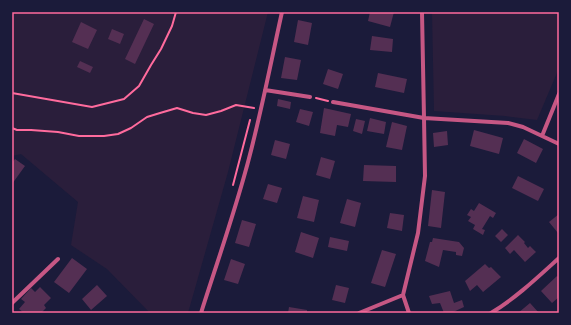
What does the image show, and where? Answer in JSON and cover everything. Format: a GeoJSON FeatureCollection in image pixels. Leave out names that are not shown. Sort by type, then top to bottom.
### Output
{"type":"FeatureCollection","features":[{"type":"Feature","properties":{"kind":"street"},"geometry":{"type":"LineString","coordinates":[[201,313],[241,186],[265,90],[282,12]]}},
{"type":"Feature","properties":{"kind":"street"},"geometry":{"type":"LineString","coordinates":[[409,313],[403,295],[418,233],[424,176],[422,12]]}},
{"type":"Feature","properties":{"kind":"street"},"geometry":{"type":"LineString","coordinates":[[265,90],[310,97]]}},
{"type":"Feature","properties":{"kind":"street"},"geometry":{"type":"LineString","coordinates":[[542,136],[559,94]]}},
{"type":"Feature","properties":{"kind":"street"},"geometry":{"type":"LineString","coordinates":[[333,102],[424,118],[508,122],[523,127],[559,144]]}},
{"type":"Feature","properties":{"kind":"street"},"geometry":{"type":"LineString","coordinates":[[491,313],[528,286],[559,258]]}},
{"type":"Feature","properties":{"kind":"street"},"geometry":{"type":"LineString","coordinates":[[12,302],[58,259]]}},
{"type":"Feature","properties":{"kind":"street"},"geometry":{"type":"LineString","coordinates":[[359,313],[403,295]]}},
{"type":"Feature","properties":{"kind":"path"},"geometry":{"type":"LineString","coordinates":[[12,92],[92,107],[124,99],[139,86],[161,49],[172,26],[176,12]]}},
{"type":"Feature","properties":{"kind":"path"},"geometry":{"type":"LineString","coordinates":[[310,97],[333,102]]}},
{"type":"Feature","properties":{"kind":"path"},"geometry":{"type":"LineString","coordinates":[[12,128],[17,130],[58,132],[79,136],[104,136],[118,134],[131,128],[147,117],[177,108],[206,115],[221,111],[236,104],[254,108]]}},
{"type":"Feature","properties":{"kind":"path"},"geometry":{"type":"LineString","coordinates":[[232,188],[252,115]]}},
{"type":"Feature","properties":{"kind":"shaded area"},"geometry":{"type":"Polygon","coordinates":[[[12,12],[268,12],[228,172],[188,313],[150,313],[107,269],[71,245],[78,202],[21,154],[12,156],[12,12]]]}},
{"type":"Feature","properties":{"kind":"shaded area"},"geometry":{"type":"Polygon","coordinates":[[[432,12],[559,12],[559,68],[537,120],[434,111],[432,12]]]}},
{"type":"Feature","properties":{"kind":"building"},"geometry":{"type":"Polygon","coordinates":[[[370,12],[394,12],[390,27],[368,21],[370,12]]]}},
{"type":"Feature","properties":{"kind":"building"},"geometry":{"type":"Polygon","coordinates":[[[144,19],[154,24],[135,64],[125,59],[144,19]]]}},
{"type":"Feature","properties":{"kind":"building"},"geometry":{"type":"Polygon","coordinates":[[[298,20],[312,23],[308,45],[294,42],[298,20]]]}},
{"type":"Feature","properties":{"kind":"building"},"geometry":{"type":"Polygon","coordinates":[[[81,22],[97,30],[88,49],[72,42],[81,22]]]}},
{"type":"Feature","properties":{"kind":"building"},"geometry":{"type":"Polygon","coordinates":[[[112,29],[124,34],[120,44],[108,39],[112,29]]]}},
{"type":"Feature","properties":{"kind":"building"},"geometry":{"type":"Polygon","coordinates":[[[372,36],[393,39],[392,52],[370,50],[372,36]]]}},
{"type":"Feature","properties":{"kind":"building"},"geometry":{"type":"Polygon","coordinates":[[[285,57],[301,60],[297,80],[281,78],[285,57]]]}},
{"type":"Feature","properties":{"kind":"building"},"geometry":{"type":"Polygon","coordinates":[[[80,61],[93,67],[90,73],[77,67],[80,61]]]}},
{"type":"Feature","properties":{"kind":"building"},"geometry":{"type":"Polygon","coordinates":[[[328,69],[343,74],[338,89],[323,84],[328,69]]]}},
{"type":"Feature","properties":{"kind":"building"},"geometry":{"type":"Polygon","coordinates":[[[378,73],[407,79],[404,93],[375,87],[378,73]]]}},
{"type":"Feature","properties":{"kind":"building"},"geometry":{"type":"Polygon","coordinates":[[[278,99],[291,102],[290,109],[277,106],[278,99]]]}},
{"type":"Feature","properties":{"kind":"building"},"geometry":{"type":"Polygon","coordinates":[[[324,108],[351,114],[348,127],[337,125],[335,136],[320,133],[324,108]]]}},
{"type":"Feature","properties":{"kind":"building"},"geometry":{"type":"Polygon","coordinates":[[[300,109],[313,112],[309,126],[296,122],[300,109]]]}},
{"type":"Feature","properties":{"kind":"building"},"geometry":{"type":"Polygon","coordinates":[[[370,118],[386,122],[384,134],[367,131],[370,118]]]}},
{"type":"Feature","properties":{"kind":"building"},"geometry":{"type":"Polygon","coordinates":[[[356,119],[365,121],[362,134],[353,131],[356,119]]]}},
{"type":"Feature","properties":{"kind":"building"},"geometry":{"type":"Polygon","coordinates":[[[392,122],[407,126],[402,150],[386,147],[392,122]]]}},
{"type":"Feature","properties":{"kind":"building"},"geometry":{"type":"Polygon","coordinates":[[[474,130],[503,138],[499,154],[470,146],[474,130]]]}},
{"type":"Feature","properties":{"kind":"building"},"geometry":{"type":"Polygon","coordinates":[[[447,131],[448,145],[434,147],[433,133],[447,131]]]}},
{"type":"Feature","properties":{"kind":"building"},"geometry":{"type":"Polygon","coordinates":[[[524,139],[543,149],[536,163],[517,153],[524,139]]]}},
{"type":"Feature","properties":{"kind":"building"},"geometry":{"type":"Polygon","coordinates":[[[275,140],[290,144],[286,159],[271,155],[275,140]]]}},
{"type":"Feature","properties":{"kind":"building"},"geometry":{"type":"Polygon","coordinates":[[[321,157],[335,161],[330,179],[316,175],[321,157]]]}},
{"type":"Feature","properties":{"kind":"building"},"geometry":{"type":"Polygon","coordinates":[[[15,159],[25,166],[12,184],[12,163],[15,159]]]}},
{"type":"Feature","properties":{"kind":"building"},"geometry":{"type":"Polygon","coordinates":[[[364,165],[396,166],[396,182],[363,181],[364,165]]]}},
{"type":"Feature","properties":{"kind":"building"},"geometry":{"type":"Polygon","coordinates":[[[518,176],[544,189],[538,201],[512,188],[518,176]]]}},
{"type":"Feature","properties":{"kind":"building"},"geometry":{"type":"Polygon","coordinates":[[[268,184],[282,188],[277,203],[263,199],[268,184]]]}},
{"type":"Feature","properties":{"kind":"building"},"geometry":{"type":"Polygon","coordinates":[[[432,190],[445,192],[441,228],[428,226],[432,190]]]}},
{"type":"Feature","properties":{"kind":"building"},"geometry":{"type":"Polygon","coordinates":[[[303,196],[319,200],[314,222],[297,218],[303,196]]]}},
{"type":"Feature","properties":{"kind":"building"},"geometry":{"type":"Polygon","coordinates":[[[347,199],[361,203],[355,227],[340,223],[347,199]]]}},
{"type":"Feature","properties":{"kind":"building"},"geometry":{"type":"Polygon","coordinates":[[[479,203],[496,213],[493,218],[490,216],[482,229],[485,230],[483,235],[473,229],[475,225],[468,221],[471,217],[467,215],[471,209],[474,211],[479,203]]]}},
{"type":"Feature","properties":{"kind":"building"},"geometry":{"type":"Polygon","coordinates":[[[390,213],[404,215],[402,231],[387,228],[390,213]]]}},
{"type":"Feature","properties":{"kind":"building"},"geometry":{"type":"Polygon","coordinates":[[[559,214],[559,232],[558,233],[549,222],[559,214]]]}},
{"type":"Feature","properties":{"kind":"building"},"geometry":{"type":"Polygon","coordinates":[[[242,220],[256,224],[249,247],[235,243],[242,220]]]}},
{"type":"Feature","properties":{"kind":"building"},"geometry":{"type":"Polygon","coordinates":[[[502,229],[508,235],[501,242],[495,236],[502,229]]]}},
{"type":"Feature","properties":{"kind":"building"},"geometry":{"type":"Polygon","coordinates":[[[301,232],[319,238],[313,258],[295,252],[301,232]]]}},
{"type":"Feature","properties":{"kind":"building"},"geometry":{"type":"Polygon","coordinates":[[[518,235],[525,242],[524,243],[528,248],[530,246],[536,252],[525,262],[514,250],[510,254],[505,248],[518,235]]]}},
{"type":"Feature","properties":{"kind":"building"},"geometry":{"type":"Polygon","coordinates":[[[330,237],[349,241],[347,251],[328,247],[330,237]]]}},
{"type":"Feature","properties":{"kind":"building"},"geometry":{"type":"Polygon","coordinates":[[[433,238],[459,242],[464,248],[462,256],[456,255],[456,252],[443,250],[439,267],[425,261],[430,242],[432,242],[433,238]]]}},
{"type":"Feature","properties":{"kind":"building"},"geometry":{"type":"Polygon","coordinates":[[[382,250],[396,254],[385,287],[371,283],[382,250]]]}},
{"type":"Feature","properties":{"kind":"building"},"geometry":{"type":"Polygon","coordinates":[[[72,258],[87,269],[69,293],[54,282],[72,258]]]}},
{"type":"Feature","properties":{"kind":"building"},"geometry":{"type":"Polygon","coordinates":[[[231,259],[245,264],[238,284],[224,280],[231,259]]]}},
{"type":"Feature","properties":{"kind":"building"},"geometry":{"type":"Polygon","coordinates":[[[485,264],[489,268],[491,267],[501,277],[483,292],[477,285],[470,291],[465,281],[485,264]]]}},
{"type":"Feature","properties":{"kind":"building"},"geometry":{"type":"Polygon","coordinates":[[[557,276],[559,278],[559,297],[552,303],[541,291],[557,276]]]}},
{"type":"Feature","properties":{"kind":"building"},"geometry":{"type":"Polygon","coordinates":[[[97,285],[107,296],[91,310],[82,299],[97,285]]]}},
{"type":"Feature","properties":{"kind":"building"},"geometry":{"type":"Polygon","coordinates":[[[336,285],[349,288],[345,303],[332,300],[336,285]]]}},
{"type":"Feature","properties":{"kind":"building"},"geometry":{"type":"Polygon","coordinates":[[[40,287],[51,298],[44,305],[46,308],[41,313],[24,313],[19,309],[25,302],[21,299],[31,288],[35,292],[40,287]]]}},
{"type":"Feature","properties":{"kind":"building"},"geometry":{"type":"Polygon","coordinates":[[[450,291],[454,303],[462,300],[464,307],[451,313],[444,313],[440,303],[432,304],[429,296],[450,291]]]}},
{"type":"Feature","properties":{"kind":"building"},"geometry":{"type":"Polygon","coordinates":[[[530,303],[539,313],[518,313],[530,303]]]}},
{"type":"Feature","properties":{"kind":"building"},"geometry":{"type":"Polygon","coordinates":[[[289,307],[307,310],[307,313],[288,313],[289,307]]]}}]}
